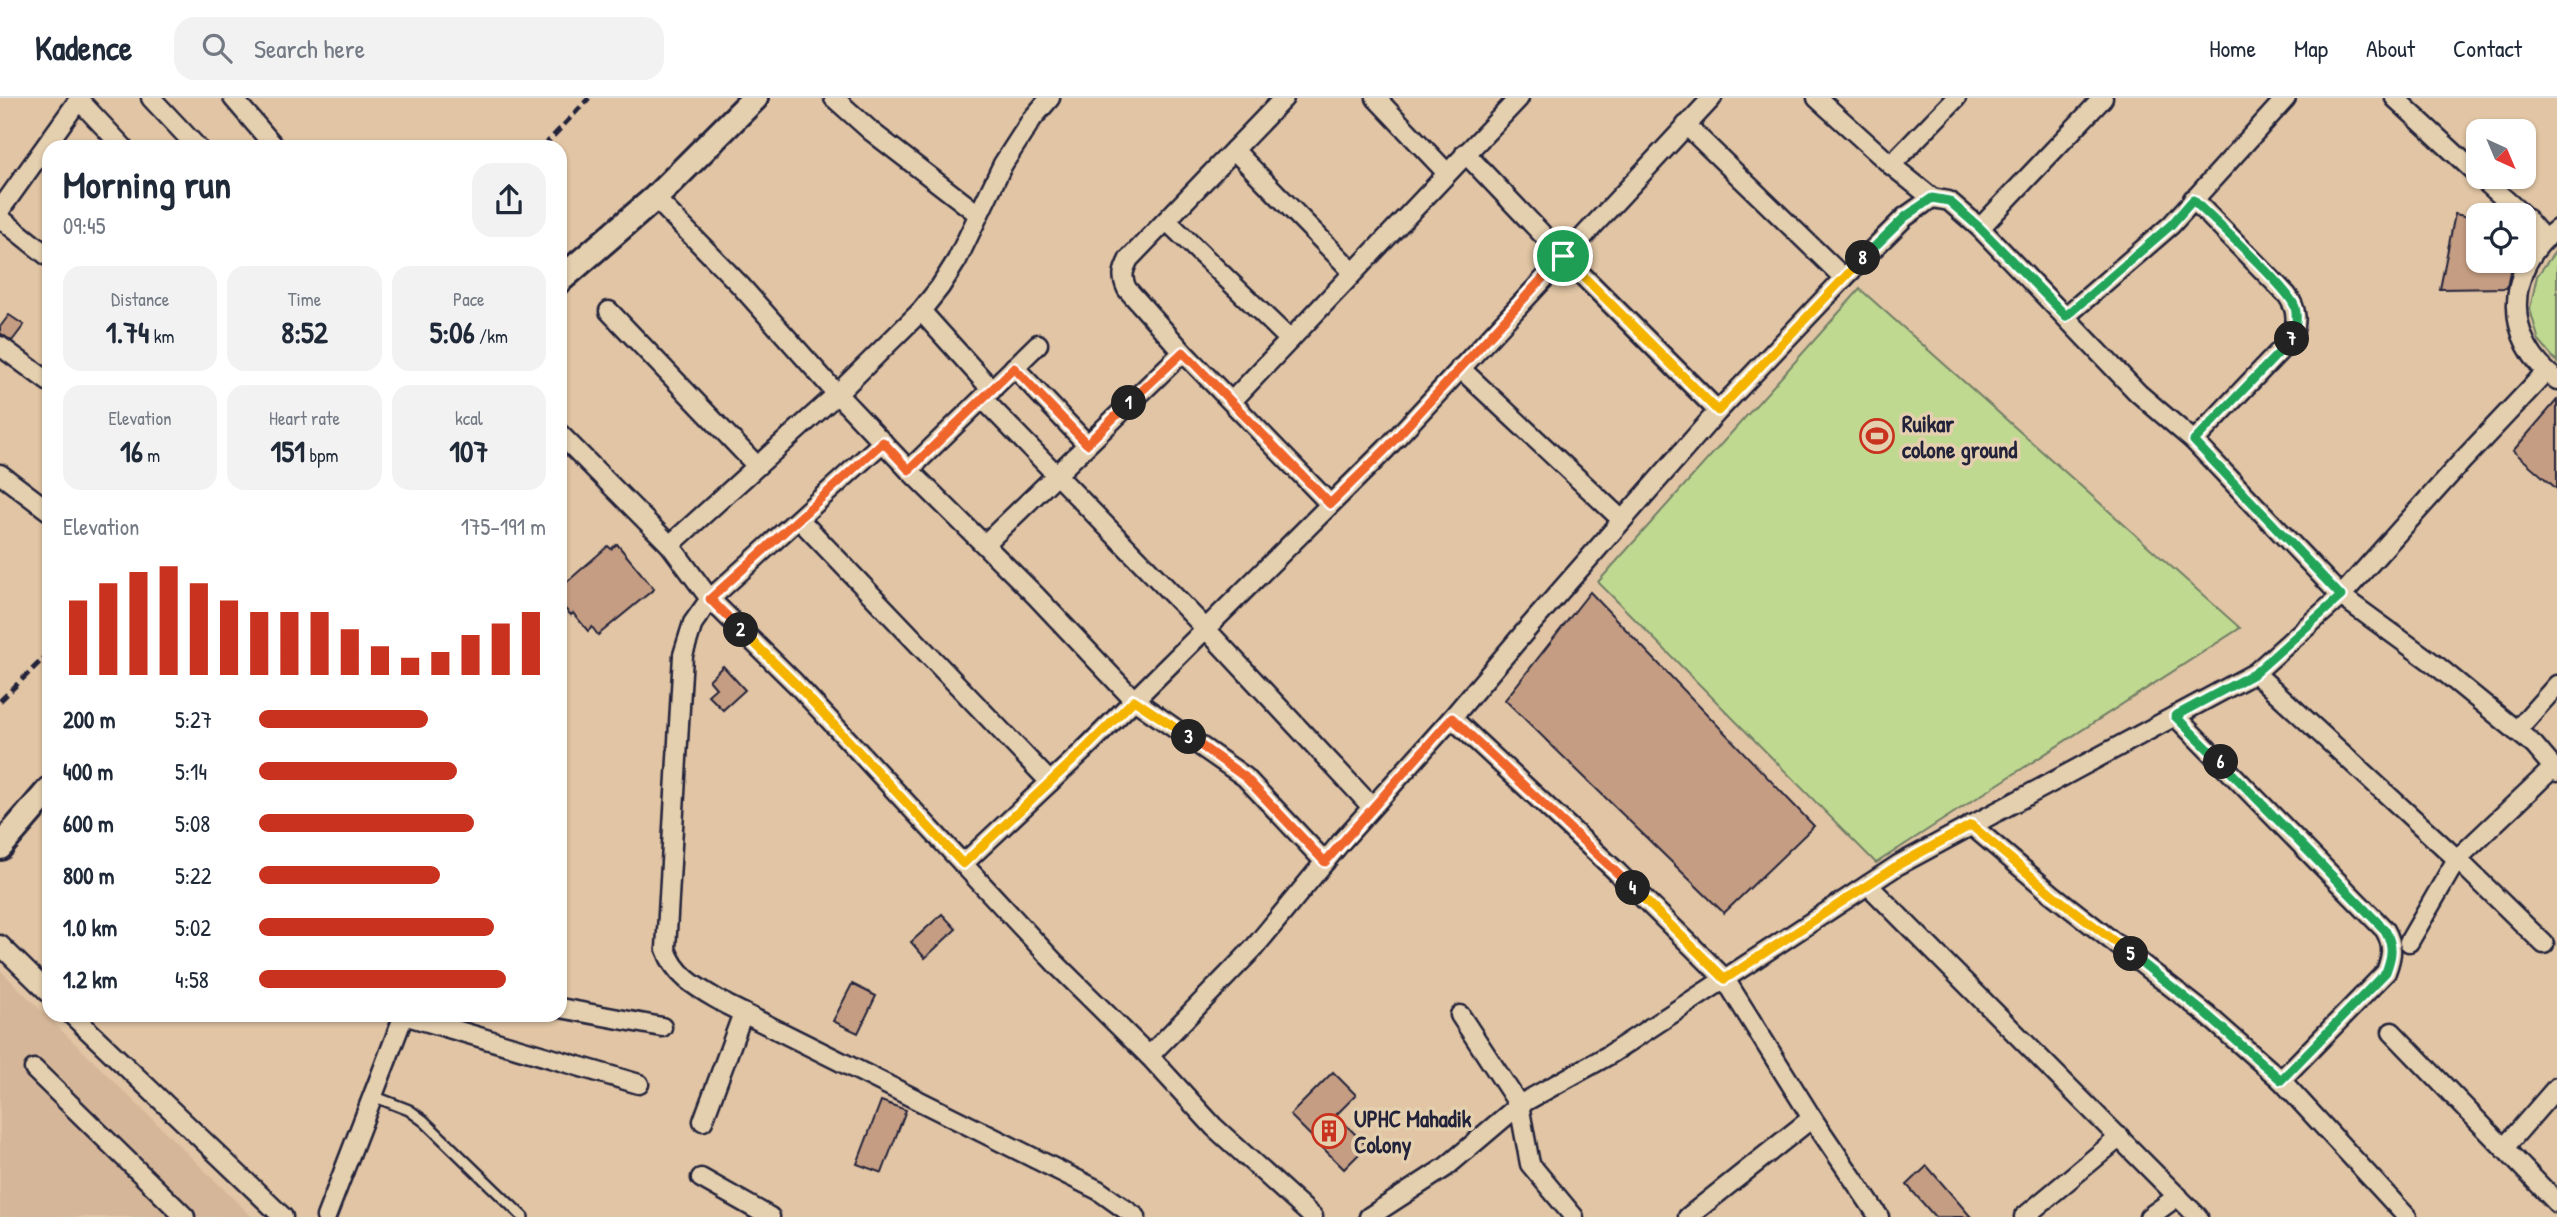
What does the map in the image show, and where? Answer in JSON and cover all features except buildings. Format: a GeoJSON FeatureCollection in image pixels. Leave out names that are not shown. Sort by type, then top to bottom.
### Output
{"type":"FeatureCollection","features":[{"type":"Feature","properties":{"kind":"street"},"geometry":{"type":"LineString","coordinates":[[151,98],[190,140]]}},
{"type":"Feature","properties":{"kind":"street"},"geometry":{"type":"LineString","coordinates":[[233,98],[269,140]]}},
{"type":"Feature","properties":{"kind":"street"},"geometry":{"type":"LineString","coordinates":[[567,274],[655,198],[755,98]]}},
{"type":"Feature","properties":{"kind":"street"},"geometry":{"type":"LineString","coordinates":[[834,98],[872,132],[978,214]]}},
{"type":"Feature","properties":{"kind":"street"},"geometry":{"type":"LineString","coordinates":[[670,545],[837,394],[921,310],[957,260],[1003,164],[1032,119],[1050,98]]}},
{"type":"Feature","properties":{"kind":"street"},"geometry":{"type":"LineString","coordinates":[[1284,98],[1129,259],[1123,272],[1123,280],[1127,289],[1183,352],[1330,504]]}},
{"type":"Feature","properties":{"kind":"street"},"geometry":{"type":"LineString","coordinates":[[1376,98],[1447,173]]}},
{"type":"Feature","properties":{"kind":"street"},"geometry":{"type":"LineString","coordinates":[[1231,401],[1518,98]]}},
{"type":"Feature","properties":{"kind":"street"},"geometry":{"type":"LineString","coordinates":[[963,864],[1051,782],[1386,449],[1712,98]]}},
{"type":"Feature","properties":{"kind":"street"},"geometry":{"type":"LineString","coordinates":[[1817,98],[1932,198],[1949,201],[1980,228],[2138,393],[2194,441],[2341,596],[2437,666],[2534,745],[2555,770],[2457,859],[2409,942]]}},
{"type":"Feature","properties":{"kind":"street"},"geometry":{"type":"LineString","coordinates":[[1891,165],[1956,98]]}},
{"type":"Feature","properties":{"kind":"street"},"geometry":{"type":"LineString","coordinates":[[1980,228],[2103,98]]}},
{"type":"Feature","properties":{"kind":"street"},"geometry":{"type":"LineString","coordinates":[[2066,316],[2171,225],[2286,98]]}},
{"type":"Feature","properties":{"kind":"street"},"geometry":{"type":"LineString","coordinates":[[2395,98],[2466,164]]}},
{"type":"Feature","properties":{"kind":"street"},"geometry":{"type":"LineString","coordinates":[[50,140],[79,99],[117,140]]}},
{"type":"Feature","properties":{"kind":"street"},"geometry":{"type":"LineString","coordinates":[[1686,125],[1843,278]]}},
{"type":"Feature","properties":{"kind":"street"},"geometry":{"type":"LineString","coordinates":[[1234,150],[1353,272]]}},
{"type":"Feature","properties":{"kind":"street"},"geometry":{"type":"LineString","coordinates":[[0,210],[42,151]]}},
{"type":"Feature","properties":{"kind":"street"},"geometry":{"type":"LineString","coordinates":[[1465,153],[1563,256],[1718,411]]}},
{"type":"Feature","properties":{"kind":"street"},"geometry":{"type":"LineString","coordinates":[[1369,1217],[1446,1167],[1519,1105],[1609,1055],[1898,865],[2255,673],[2341,596],[2463,460],[2552,376],[2527,348],[2517,320],[2517,291],[2526,263],[2550,234],[2525,217],[2494,189]]}},
{"type":"Feature","properties":{"kind":"street"},"geometry":{"type":"LineString","coordinates":[[655,198],[740,285],[909,470],[985,544],[1134,700],[1245,777],[1325,862]]}},
{"type":"Feature","properties":{"kind":"street"},"geometry":{"type":"LineString","coordinates":[[1149,1056],[1254,949],[1372,807],[1718,411],[1843,278],[1905,217],[1932,198]]}},
{"type":"Feature","properties":{"kind":"street"},"geometry":{"type":"LineString","coordinates":[[2193,200],[2287,295],[2294,304],[2297,321],[2292,338],[2194,441]]}},
{"type":"Feature","properties":{"kind":"street"},"geometry":{"type":"LineString","coordinates":[[0,218],[42,251]]}},
{"type":"Feature","properties":{"kind":"street"},"geometry":{"type":"LineString","coordinates":[[1167,220],[1290,340]]}},
{"type":"Feature","properties":{"kind":"street"},"geometry":{"type":"LineString","coordinates":[[921,310],[987,395],[1056,475],[1205,628],[1372,807]]}},
{"type":"Feature","properties":{"kind":"street"},"geometry":{"type":"LineString","coordinates":[[609,311],[757,466]]}},
{"type":"Feature","properties":{"kind":"street"},"geometry":{"type":"LineString","coordinates":[[909,470],[1038,344]]}},
{"type":"Feature","properties":{"kind":"street"},"geometry":{"type":"LineString","coordinates":[[0,346],[42,377]]}},
{"type":"Feature","properties":{"kind":"street"},"geometry":{"type":"LineString","coordinates":[[985,544],[1183,352]]}},
{"type":"Feature","properties":{"kind":"street"},"geometry":{"type":"LineString","coordinates":[[1014,368],[1087,444]]}},
{"type":"Feature","properties":{"kind":"street"},"geometry":{"type":"LineString","coordinates":[[1460,368],[1622,520]]}},
{"type":"Feature","properties":{"kind":"street"},"geometry":{"type":"LineString","coordinates":[[567,441],[670,545],[710,599],[795,683],[1056,964],[1149,1056],[1214,1127],[1313,1217]]}},
{"type":"Feature","properties":{"kind":"street"},"geometry":{"type":"LineString","coordinates":[[883,442],[710,599],[693,623],[683,655],[666,950],[671,964],[683,978],[743,1013],[1097,1190],[1136,1217]]}},
{"type":"Feature","properties":{"kind":"street"},"geometry":{"type":"LineString","coordinates":[[0,474],[42,506]]}},
{"type":"Feature","properties":{"kind":"street"},"geometry":{"type":"LineString","coordinates":[[799,519],[1051,782]]}},
{"type":"Feature","properties":{"kind":"street"},"geometry":{"type":"LineString","coordinates":[[2255,673],[2457,859],[2544,944]]}},
{"type":"Feature","properties":{"kind":"street"},"geometry":{"type":"LineString","coordinates":[[2516,731],[2557,685]]}},
{"type":"Feature","properties":{"kind":"street"},"geometry":{"type":"LineString","coordinates":[[2175,716],[2385,930],[2392,942],[2392,956],[2386,972],[2281,1080]]}},
{"type":"Feature","properties":{"kind":"street"},"geometry":{"type":"LineString","coordinates":[[1452,718],[1616,871],[1725,979],[1812,1118],[1879,1217]]}},
{"type":"Feature","properties":{"kind":"street"},"geometry":{"type":"LineString","coordinates":[[0,847],[42,798]]}},
{"type":"Feature","properties":{"kind":"street"},"geometry":{"type":"LineString","coordinates":[[1971,825],[2052,894],[2206,1014],[2281,1080],[2407,1217]]}},
{"type":"Feature","properties":{"kind":"street"},"geometry":{"type":"LineString","coordinates":[[1868,885],[2198,1217]]}},
{"type":"Feature","properties":{"kind":"street"},"geometry":{"type":"LineString","coordinates":[[0,945],[42,986]]}},
{"type":"Feature","properties":{"kind":"street"},"geometry":{"type":"LineString","coordinates":[[567,1008],[662,1027]]}},
{"type":"Feature","properties":{"kind":"street"},"geometry":{"type":"LineString","coordinates":[[703,1121],[743,1013]]}},
{"type":"Feature","properties":{"kind":"street"},"geometry":{"type":"LineString","coordinates":[[1460,1015],[1519,1105],[1530,1164],[1574,1217]]}},
{"type":"Feature","properties":{"kind":"street"},"geometry":{"type":"LineString","coordinates":[[79,1022],[284,1217]]}},
{"type":"Feature","properties":{"kind":"street"},"geometry":{"type":"LineString","coordinates":[[326,1217],[401,1022]]}},
{"type":"Feature","properties":{"kind":"street"},"geometry":{"type":"LineString","coordinates":[[428,1022],[639,1084]]}},
{"type":"Feature","properties":{"kind":"street"},"geometry":{"type":"LineString","coordinates":[[2392,1032],[2557,1203]]}},
{"type":"Feature","properties":{"kind":"street"},"geometry":{"type":"LineString","coordinates":[[34,1069],[185,1217]]}},
{"type":"Feature","properties":{"kind":"street"},"geometry":{"type":"LineString","coordinates":[[2504,1148],[2557,1087]]}},
{"type":"Feature","properties":{"kind":"street"},"geometry":{"type":"LineString","coordinates":[[1688,1217],[1812,1118]]}},
{"type":"Feature","properties":{"kind":"street"},"geometry":{"type":"LineString","coordinates":[[2024,1217],[2120,1137]]}},
{"type":"Feature","properties":{"kind":"street"},"geometry":{"type":"LineString","coordinates":[[701,1178],[765,1216]]}},
{"type":"Feature","properties":{"kind":"street"},"geometry":{"type":"LineString","coordinates":[[2149,1217],[2178,1196]]}},
{"type":"Feature","properties":{"kind":"lane"},"geometry":{"type":"LineString","coordinates":[[373,1096],[409,1110],[424,1121],[523,1217]]}},
{"type":"Feature","properties":{"kind":"shaded area"},"geometry":{"type":"Polygon","coordinates":[[[0,970],[42,1011],[42,1022],[53,1022],[252,1217],[0,1217],[0,970]]]}},
{"type":"Feature","properties":{"kind":"green space"},"geometry":{"type":"Polygon","coordinates":[[[2557,249],[2557,362],[2539,341],[2530,309],[2537,276],[2557,249]]]}},
{"type":"Feature","properties":{"kind":"green space","name":"Ruikar colone ground"},"geometry":{"type":"Polygon","coordinates":[[[1860,289],[2240,628],[1876,863],[1598,582],[1860,289]]]}},
{"type":"Feature","properties":{"kind":"railway"},"geometry":{"type":"LineString","coordinates":[[550,140],[589,98]]}},
{"type":"Feature","properties":{"kind":"railway"},"geometry":{"type":"LineString","coordinates":[[0,701],[42,660]]}},
{"type":"Feature","properties":{"kind":"place","name":"Ruikar colone ground"},"geometry":{"type":"Point","coordinates":[1877,436]}},
{"type":"Feature","properties":{"kind":"place","name":"UPHC Mahadik Colony"},"geometry":{"type":"Point","coordinates":[1329,1131]}},
{"type":"Feature","properties":{"kind":"route"},"geometry":{"type":"LineString","coordinates":[[1932,198],[1949,201],[1980,228],[2066,316],[2171,225],[2193,200],[2287,295],[2294,304],[2297,321],[2292,338],[2194,441],[2341,596],[2255,673],[2175,716],[2385,930],[2392,942],[2392,956],[2386,972],[2281,1080],[2206,1014],[2052,894],[1971,825],[1898,865],[1725,979],[1616,871],[1452,718],[1325,862],[1245,777],[1134,700],[963,864],[795,683],[710,599],[883,442],[909,470],[1014,368],[1087,444],[1183,352],[1330,504],[1386,449],[1563,256],[1718,411],[1843,278],[1905,217],[1932,198]]}}]}
